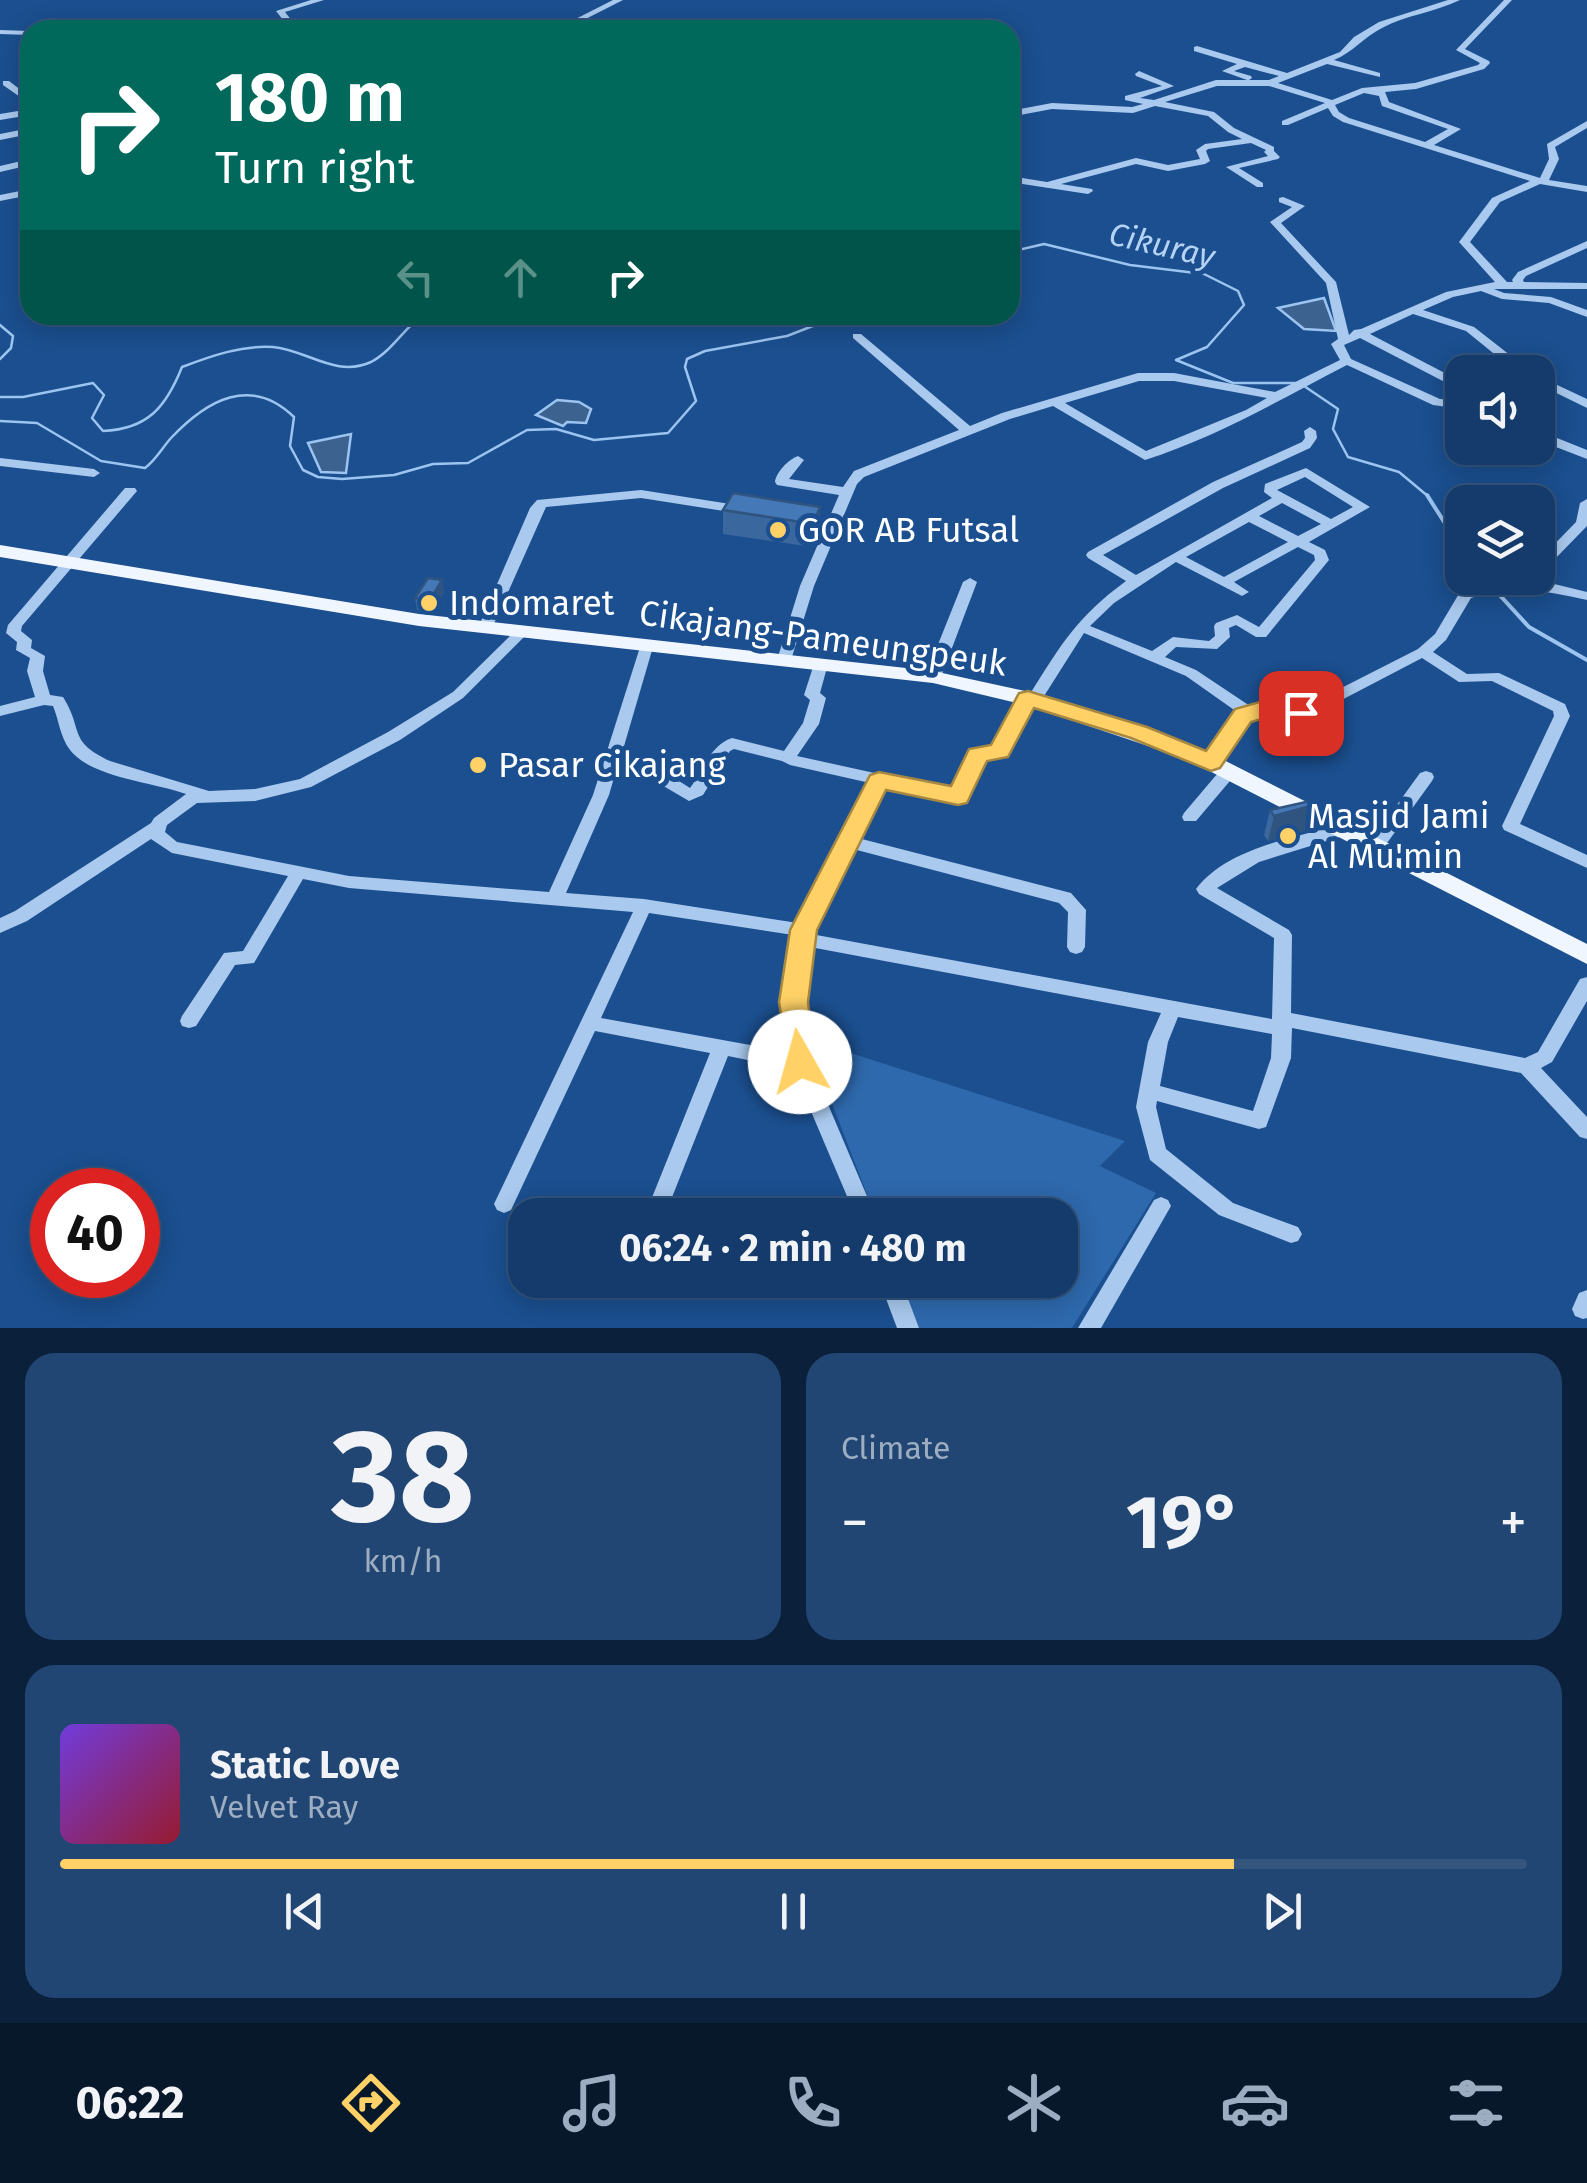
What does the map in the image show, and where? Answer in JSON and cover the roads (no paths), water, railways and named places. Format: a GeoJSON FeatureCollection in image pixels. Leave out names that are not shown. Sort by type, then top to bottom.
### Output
{"type":"FeatureCollection","features":[{"type":"Feature","properties":{"kind":"main road","name":"Cikajang-Pameungpeuk"},"geometry":{"type":"LineString","coordinates":[[0,550],[278,598],[485,628],[932,677],[1031,699],[1139,733],[1220,767],[1587,955]]}},
{"type":"Feature","properties":{"kind":"street"},"geometry":{"type":"LineString","coordinates":[[287,20],[280,11],[320,0]]}},
{"type":"Feature","properties":{"kind":"street"},"geometry":{"type":"LineString","coordinates":[[578,20],[619,0]]}},
{"type":"Feature","properties":{"kind":"street"},"geometry":{"type":"LineString","coordinates":[[1020,112],[1052,106],[1128,111],[1212,84],[1265,83],[1343,54],[1374,28],[1456,0]]}},
{"type":"Feature","properties":{"kind":"street"},"geometry":{"type":"LineString","coordinates":[[1284,123],[1371,89],[1416,86],[1481,67],[1486,62],[1460,50],[1508,0]]}},
{"type":"Feature","properties":{"kind":"street"},"geometry":{"type":"LineString","coordinates":[[1198,49],[1288,76]]}},
{"type":"Feature","properties":{"kind":"street"},"geometry":{"type":"LineString","coordinates":[[1327,61],[1377,75]]}},
{"type":"Feature","properties":{"kind":"street"},"geometry":{"type":"LineString","coordinates":[[1233,165],[1276,157],[1269,152],[1271,149],[1209,114],[1128,98],[1246,64]]}},
{"type":"Feature","properties":{"kind":"street"},"geometry":{"type":"LineString","coordinates":[[1226,71],[1331,103],[1336,114],[1346,120],[1541,181],[1587,189]]}},
{"type":"Feature","properties":{"kind":"street"},"geometry":{"type":"LineString","coordinates":[[1139,74],[1170,86]]}},
{"type":"Feature","properties":{"kind":"street"},"geometry":{"type":"LineString","coordinates":[[1371,89],[1382,94],[1382,102]]}},
{"type":"Feature","properties":{"kind":"street"},"geometry":{"type":"LineString","coordinates":[[1370,108],[1382,102],[1456,130],[1428,144]]}},
{"type":"Feature","properties":{"kind":"street"},"geometry":{"type":"LineString","coordinates":[[1346,120],[1358,114]]}},
{"type":"Feature","properties":{"kind":"street"},"geometry":{"type":"LineString","coordinates":[[1401,136],[1430,120]]}},
{"type":"Feature","properties":{"kind":"street"},"geometry":{"type":"LineString","coordinates":[[1504,285],[1464,242],[1496,200],[1541,181],[1554,159],[1550,146],[1587,124]]}},
{"type":"Feature","properties":{"kind":"street"},"geometry":{"type":"LineString","coordinates":[[1047,185],[1141,160],[1168,168],[1202,162],[1206,160],[1201,150],[1252,140]]}},
{"type":"Feature","properties":{"kind":"street"},"geometry":{"type":"LineString","coordinates":[[1220,145],[1233,165],[1260,185]]}},
{"type":"Feature","properties":{"kind":"street"},"geometry":{"type":"LineString","coordinates":[[1020,181],[1088,191]]}},
{"type":"Feature","properties":{"kind":"street"},"geometry":{"type":"LineString","coordinates":[[1283,200],[1300,206],[1275,222],[1330,282],[1344,339]]}},
{"type":"Feature","properties":{"kind":"street"},"geometry":{"type":"LineString","coordinates":[[1522,286],[1518,280],[1522,274],[1587,244]]}},
{"type":"Feature","properties":{"kind":"street"},"geometry":{"type":"LineString","coordinates":[[1445,403],[1347,362],[1336,347],[1358,332],[1430,300],[1504,285],[1587,286]]}},
{"type":"Feature","properties":{"kind":"street"},"geometry":{"type":"LineString","coordinates":[[1482,288],[1502,296],[1558,302],[1587,314]]}},
{"type":"Feature","properties":{"kind":"street"},"geometry":{"type":"LineString","coordinates":[[1411,310],[1470,329],[1501,355]]}},
{"type":"Feature","properties":{"kind":"street"},"geometry":{"type":"LineString","coordinates":[[1358,332],[1445,378]]}},
{"type":"Feature","properties":{"kind":"street"},"geometry":{"type":"LineString","coordinates":[[858,336],[968,432]]}},
{"type":"Feature","properties":{"kind":"street"},"geometry":{"type":"LineString","coordinates":[[1055,402],[1145,456],[1250,413],[1347,362]]}},
{"type":"Feature","properties":{"kind":"street"},"geometry":{"type":"LineString","coordinates":[[784,660],[807,586],[859,474],[1055,402],[1151,374],[1277,396]]}},
{"type":"Feature","properties":{"kind":"street"},"geometry":{"type":"LineString","coordinates":[[1555,388],[1587,404]]}},
{"type":"Feature","properties":{"kind":"street"},"geometry":{"type":"LineString","coordinates":[[1138,582],[1092,555],[1218,485],[1306,445],[1312,438],[1310,431]]}},
{"type":"Feature","properties":{"kind":"street"},"geometry":{"type":"LineString","coordinates":[[1555,443],[1587,456]]}},
{"type":"Feature","properties":{"kind":"street"},"geometry":{"type":"LineString","coordinates":[[772,500],[782,477],[798,460]]}},
{"type":"Feature","properties":{"kind":"street"},"geometry":{"type":"LineString","coordinates":[[0,462],[94,474]]}},
{"type":"Feature","properties":{"kind":"street"},"geometry":{"type":"LineString","coordinates":[[1224,582],[1363,505],[1306,472],[1269,488],[1329,523]]}},
{"type":"Feature","properties":{"kind":"street"},"geometry":{"type":"LineString","coordinates":[[782,482],[848,492]]}},
{"type":"Feature","properties":{"kind":"street"},"geometry":{"type":"LineString","coordinates":[[44,700],[35,670],[38,656],[22,650],[25,640],[13,633],[32,600],[130,491]]}},
{"type":"Feature","properties":{"kind":"street"},"geometry":{"type":"LineString","coordinates":[[485,628],[536,508],[542,503],[641,494],[752,512]]}},
{"type":"Feature","properties":{"kind":"street"},"geometry":{"type":"LineString","coordinates":[[612,755],[654,773],[689,795],[697,792],[728,745],[737,743],[788,756],[790,760],[958,796],[978,755],[1000,751],[1031,699],[1098,609],[1282,498]]}},
{"type":"Feature","properties":{"kind":"street"},"geometry":{"type":"LineString","coordinates":[[1555,551],[1582,522],[1587,503]]}},
{"type":"Feature","properties":{"kind":"street"},"geometry":{"type":"LineString","coordinates":[[1155,657],[1173,642],[1212,646],[1223,637],[1221,626],[1237,618],[1262,634],[1322,560],[1320,554],[1250,516]]}},
{"type":"Feature","properties":{"kind":"street"},"geometry":{"type":"LineString","coordinates":[[810,521],[836,525]]}},
{"type":"Feature","properties":{"kind":"street"},"geometry":{"type":"LineString","coordinates":[[1178,558],[1242,592]]}},
{"type":"Feature","properties":{"kind":"street"},"geometry":{"type":"LineString","coordinates":[[932,677],[970,582]]}},
{"type":"Feature","properties":{"kind":"street"},"geometry":{"type":"LineString","coordinates":[[1555,588],[1587,596]]}},
{"type":"Feature","properties":{"kind":"street"},"geometry":{"type":"LineString","coordinates":[[1081,628],[1191,673],[1249,712],[1262,713],[1274,706],[1306,712],[1423,652],[1447,628],[1465,595]]}},
{"type":"Feature","properties":{"kind":"street"},"geometry":{"type":"LineString","coordinates":[[0,712],[44,700],[62,705],[68,732],[77,749],[91,759],[186,785],[204,794],[255,795],[305,783],[394,736],[458,695],[522,632]]}},
{"type":"Feature","properties":{"kind":"street"},"geometry":{"type":"LineString","coordinates":[[555,898],[600,795],[646,646]]}},
{"type":"Feature","properties":{"kind":"street"},"geometry":{"type":"LineString","coordinates":[[1423,652],[1464,679],[1494,676],[1560,708],[1562,716],[1510,826],[1587,862]]}},
{"type":"Feature","properties":{"kind":"street"},"geometry":{"type":"LineString","coordinates":[[788,756],[816,712],[818,698],[812,695],[821,664]]}},
{"type":"Feature","properties":{"kind":"street"},"geometry":{"type":"LineString","coordinates":[[1190,816],[1220,767],[1240,717],[1249,712]]}},
{"type":"Feature","properties":{"kind":"street"},"geometry":{"type":"LineString","coordinates":[[1376,846],[1426,777]]}},
{"type":"Feature","properties":{"kind":"street"},"geometry":{"type":"LineString","coordinates":[[858,1198],[800,1062],[794,1002],[802,934],[879,780]]}},
{"type":"Feature","properties":{"kind":"street"},"geometry":{"type":"LineString","coordinates":[[0,926],[22,916],[156,827],[178,807],[204,794]]}},
{"type":"Feature","properties":{"kind":"street"},"geometry":{"type":"LineString","coordinates":[[156,827],[156,834],[172,848],[349,882],[644,906],[802,934],[1172,1011],[1283,1024],[1527,1066],[1545,1057],[1587,984]]}},
{"type":"Feature","properties":{"kind":"street"},"geometry":{"type":"LineString","coordinates":[[1148,1091],[1258,1122],[1279,1069],[1283,935],[1205,888],[1222,872],[1260,853],[1343,830]]}},
{"type":"Feature","properties":{"kind":"street"},"geometry":{"type":"LineString","coordinates":[[850,842],[1065,898],[1077,910],[1076,947]]}},
{"type":"Feature","properties":{"kind":"street"},"geometry":{"type":"LineString","coordinates":[[190,1020],[229,959],[248,958],[299,872]]}},
{"type":"Feature","properties":{"kind":"street"},"geometry":{"type":"LineString","coordinates":[[504,1204],[644,906]]}},
{"type":"Feature","properties":{"kind":"street"},"geometry":{"type":"LineString","coordinates":[[1172,1011],[1158,1042],[1148,1091],[1146,1107],[1151,1136],[1165,1162],[1226,1210],[1291,1234]]}},
{"type":"Feature","properties":{"kind":"street"},"geometry":{"type":"LineString","coordinates":[[588,1024],[800,1062]]}},
{"type":"Feature","properties":{"kind":"street"},"geometry":{"type":"LineString","coordinates":[[662,1198],[722,1047]]}},
{"type":"Feature","properties":{"kind":"street"},"geometry":{"type":"LineString","coordinates":[[1527,1066],[1587,1130]]}},
{"type":"Feature","properties":{"kind":"street"},"geometry":{"type":"LineString","coordinates":[[1089,1328],[1160,1206]]}},
{"type":"Feature","properties":{"kind":"street"},"geometry":{"type":"LineString","coordinates":[[897,1298],[908,1328]]}},
{"type":"Feature","properties":{"kind":"waterway","name":"Cikuray"},"geometry":{"type":"LineString","coordinates":[[1020,250],[1044,244],[1130,265],[1204,274],[1238,291],[1244,305],[1207,347],[1176,360],[1233,383],[1295,383]]}},
{"type":"Feature","properties":{"kind":"waterway","name":"Cikuray"},"geometry":{"type":"LineString","coordinates":[[0,325],[13,336],[11,348],[0,359]]}},
{"type":"Feature","properties":{"kind":"waterway","name":"Cikuray"},"geometry":{"type":"LineString","coordinates":[[0,397],[23,397],[93,383],[104,395],[92,418],[103,431],[119,429],[153,413],[169,394],[182,367],[227,352],[261,347],[286,349],[334,365],[358,366],[378,358],[411,325]]}},
{"type":"Feature","properties":{"kind":"waterway"},"geometry":{"type":"LineString","coordinates":[[0,421],[37,423],[101,461],[145,468],[199,413],[230,398],[262,397],[294,417],[290,446],[303,470],[318,477],[342,479],[394,475],[433,464],[468,463],[527,430],[556,429],[594,440],[668,433],[696,401],[685,367],[687,359],[705,351],[787,336],[815,325]]}},
{"type":"Feature","properties":{"kind":"waterway","name":"Cikuray"},"geometry":{"type":"LineString","coordinates":[[1304,386],[1338,409],[1333,429],[1348,457],[1399,472],[1427,496]]}},
{"type":"Feature","properties":{"kind":"waterway","name":"Cikuray"},"geometry":{"type":"LineString","coordinates":[[1427,496],[1445,523]]}},
{"type":"Feature","properties":{"kind":"waterway","name":"Cikuray"},"geometry":{"type":"LineString","coordinates":[[1500,595],[1529,627],[1587,660]]}},
{"type":"Feature","properties":{"kind":"place","name":"GOR AB Futsal"},"geometry":{"type":"Point","coordinates":[778,530]}},
{"type":"Feature","properties":{"kind":"place","name":"Indomaret"},"geometry":{"type":"Point","coordinates":[429,603]}},
{"type":"Feature","properties":{"kind":"place","name":"Pasar Cikajang"},"geometry":{"type":"Point","coordinates":[478,765]}},
{"type":"Feature","properties":{"kind":"place","name":"Masjid Jami Al Mu'min"},"geometry":{"type":"Point","coordinates":[1288,836]}}]}
